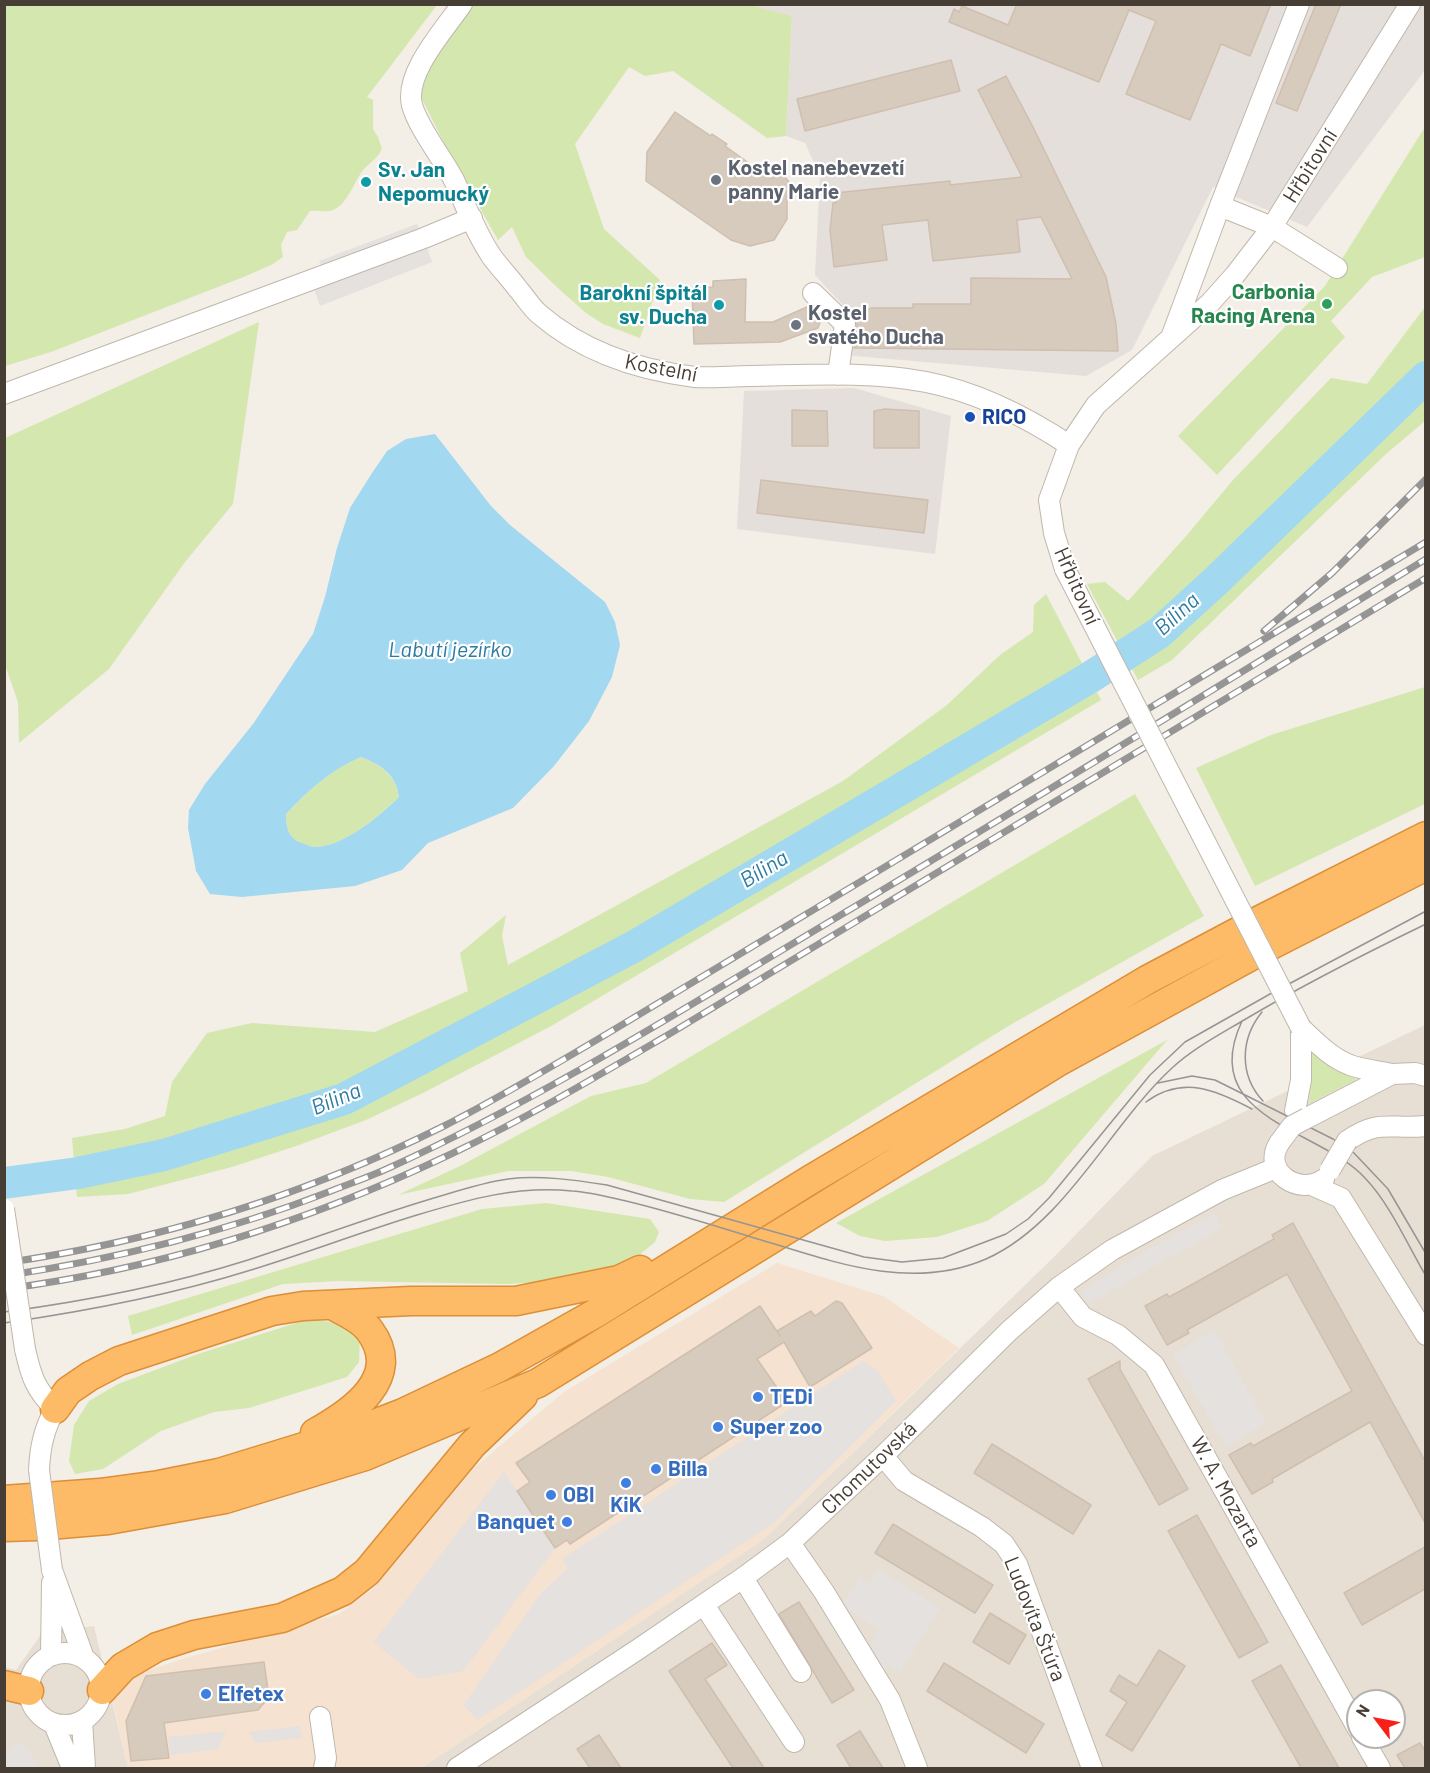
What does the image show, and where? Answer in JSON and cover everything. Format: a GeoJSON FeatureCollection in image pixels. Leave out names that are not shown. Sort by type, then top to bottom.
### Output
{"type":"FeatureCollection","features":[{"type":"Feature","properties":{"kind":"highway"},"geometry":{"type":"LineString","coordinates":[[4,1500],[159,1485],[219,1473],[356,1431],[403,1413],[500,1367],[596,1313],[810,1180],[1147,980],[1425,836]]}},
{"type":"Feature","properties":{"kind":"highway"},"geometry":{"type":"LineString","coordinates":[[4,1527],[108,1520],[225,1499],[364,1456],[538,1383],[1056,1064],[1273,944],[1425,866]]}},
{"type":"Feature","properties":{"kind":"highway"},"geometry":{"type":"LineString","coordinates":[[55,1409],[68,1390],[119,1361],[273,1311],[303,1306],[411,1301],[516,1301],[619,1281],[810,1180]]}},
{"type":"Feature","properties":{"kind":"highway"},"geometry":{"type":"LineString","coordinates":[[219,1473],[313,1434],[342,1419],[367,1396],[376,1383],[382,1364],[379,1349],[370,1330],[354,1317],[332,1305]]}},
{"type":"Feature","properties":{"kind":"highway"},"geometry":{"type":"LineString","coordinates":[[102,1690],[123,1667],[157,1647],[194,1635],[282,1618],[343,1591],[367,1572],[383,1555],[472,1445],[538,1383]]}},
{"type":"Feature","properties":{"kind":"street","name":"Kostelní"},"geometry":{"type":"LineString","coordinates":[[462,4],[417,72],[413,81],[412,105],[449,171],[491,255],[538,313],[578,341],[605,355],[643,369],[697,377],[838,375],[890,377],[925,382],[962,390],[993,402],[1069,444]]}},
{"type":"Feature","properties":{"kind":"street"},"geometry":{"type":"LineString","coordinates":[[1171,337],[1299,4]]}},
{"type":"Feature","properties":{"kind":"street","name":"Hřbitovní"},"geometry":{"type":"LineString","coordinates":[[1301,1028],[1065,568],[1054,533],[1048,500],[1069,444],[1096,405],[1210,303],[1272,227],[1410,4]]}},
{"type":"Feature","properties":{"kind":"street"},"geometry":{"type":"LineString","coordinates":[[1220,206],[1272,227],[1337,268]]}},
{"type":"Feature","properties":{"kind":"street"},"geometry":{"type":"LineString","coordinates":[[4,394],[424,238],[472,218]]}},
{"type":"Feature","properties":{"kind":"street"},"geometry":{"type":"LineString","coordinates":[[813,292],[845,324],[838,375]]}},
{"type":"Feature","properties":{"kind":"street"},"geometry":{"type":"LineString","coordinates":[[1301,1028],[1323,1050],[1351,1065],[1392,1074],[1415,1073],[1425,1076]]}},
{"type":"Feature","properties":{"kind":"street"},"geometry":{"type":"LineString","coordinates":[[1298,1118],[1301,1028]]}},
{"type":"Feature","properties":{"kind":"street"},"geometry":{"type":"LineString","coordinates":[[1392,1074],[1298,1118],[1275,1149],[1276,1168],[1285,1180],[1314,1186],[1341,1198],[1425,1335]]}},
{"type":"Feature","properties":{"kind":"street"},"geometry":{"type":"LineString","coordinates":[[1314,1186],[1324,1179],[1347,1141],[1368,1128],[1383,1125],[1406,1128],[1425,1126]]}},
{"type":"Feature","properties":{"kind":"street","name":"Chomutovská"},"geometry":{"type":"LineString","coordinates":[[457,1768],[704,1605],[790,1543],[883,1456],[1009,1331],[1059,1287],[1112,1250],[1222,1190],[1276,1168]]}},
{"type":"Feature","properties":{"kind":"street"},"geometry":{"type":"LineString","coordinates":[[4,1209],[31,1377],[40,1394],[55,1409],[46,1425],[40,1446],[39,1470],[52,1570],[51,1656]]}},
{"type":"Feature","properties":{"kind":"street","name":"W. A. Mozarta"},"geometry":{"type":"LineString","coordinates":[[1059,1287],[1083,1317],[1118,1335],[1154,1365],[1346,1708]]}},
{"type":"Feature","properties":{"kind":"street","name":"Ludovíta Štúra"},"geometry":{"type":"LineString","coordinates":[[883,1456],[904,1481],[982,1527],[1004,1544],[1017,1564],[1092,1768]]}},
{"type":"Feature","properties":{"kind":"street"},"geometry":{"type":"LineString","coordinates":[[790,1543],[824,1592],[890,1700],[917,1768]]}},
{"type":"Feature","properties":{"kind":"street"},"geometry":{"type":"LineString","coordinates":[[52,1570],[84,1658],[96,1670],[102,1690],[96,1708],[82,1721],[71,1725],[54,1724],[39,1714],[17,1688],[29,1684],[35,1670],[51,1656],[65,1653],[84,1658]]}},
{"type":"Feature","properties":{"kind":"street"},"geometry":{"type":"LineString","coordinates":[[743,1578],[801,1672]]}},
{"type":"Feature","properties":{"kind":"street"},"geometry":{"type":"LineString","coordinates":[[704,1605],[794,1742]]}},
{"type":"Feature","properties":{"kind":"street"},"geometry":{"type":"LineString","coordinates":[[320,1717],[326,1758],[324,1768]]}},
{"type":"Feature","properties":{"kind":"street"},"geometry":{"type":"LineString","coordinates":[[82,1721],[85,1768]]}},
{"type":"Feature","properties":{"kind":"street"},"geometry":{"type":"LineString","coordinates":[[54,1724],[72,1768]]}},
{"type":"Feature","properties":{"kind":"street"},"geometry":{"type":"LineString","coordinates":[[1369,1749],[1380,1768]]}},
{"type":"Feature","properties":{"kind":"shaded area"},"geometry":{"type":"Polygon","coordinates":[[[745,5],[1425,5],[1425,70],[1307,227],[1213,187],[1132,350],[1086,376],[832,354],[842,304],[815,275],[820,176],[805,143],[786,136],[792,16],[745,5]]]}},
{"type":"Feature","properties":{"kind":"shaded area"},"geometry":{"type":"Polygon","coordinates":[[[417,224],[432,262],[320,306],[311,280],[326,275],[319,261],[417,224]]]}},
{"type":"Feature","properties":{"kind":"shaded area"},"geometry":{"type":"Polygon","coordinates":[[[854,388],[951,416],[935,554],[737,529],[744,391],[854,388]]]}},
{"type":"Feature","properties":{"kind":"shaded area"},"geometry":{"type":"Polygon","coordinates":[[[1425,1025],[1425,1768],[421,1768],[764,1539],[1056,1255],[1152,1156],[1425,1025]]]}},
{"type":"Feature","properties":{"kind":"shaded area"},"geometry":{"type":"Polygon","coordinates":[[[1215,1213],[1223,1228],[1088,1304],[1080,1292],[1150,1248],[1215,1213]]]}},
{"type":"Feature","properties":{"kind":"shaded area"},"geometry":{"type":"Polygon","coordinates":[[[777,1263],[883,1296],[959,1348],[764,1539],[421,1768],[128,1768],[109,1684],[176,1661],[339,1614],[374,1588],[474,1468],[564,1392],[777,1263]]]}},
{"type":"Feature","properties":{"kind":"shaded area"},"geometry":{"type":"Polygon","coordinates":[[[1214,1329],[1266,1423],[1226,1447],[1173,1355],[1214,1329]]]}},
{"type":"Feature","properties":{"kind":"shaded area"},"geometry":{"type":"Polygon","coordinates":[[[863,1361],[878,1371],[896,1401],[775,1522],[477,1720],[464,1705],[539,1596],[568,1568],[562,1559],[863,1361]]]}},
{"type":"Feature","properties":{"kind":"shaded area"},"geometry":{"type":"Polygon","coordinates":[[[504,1472],[555,1548],[463,1671],[419,1679],[374,1642],[504,1472]]]}},
{"type":"Feature","properties":{"kind":"shaded area"},"geometry":{"type":"Polygon","coordinates":[[[878,1569],[940,1608],[900,1673],[889,1665],[884,1669],[870,1645],[878,1629],[841,1606],[860,1578],[870,1584],[878,1569]]]}},
{"type":"Feature","properties":{"kind":"shaded area"},"geometry":{"type":"Polygon","coordinates":[[[94,1626],[128,1768],[5,1768],[5,1667],[16,1670],[42,1633],[94,1626]]]}},
{"type":"Feature","properties":{"kind":"shaded area"},"geometry":{"type":"Polygon","coordinates":[[[299,1726],[303,1738],[257,1743],[248,1732],[299,1726]]]}},
{"type":"Feature","properties":{"kind":"shaded area"},"geometry":{"type":"Polygon","coordinates":[[[226,1731],[218,1749],[170,1755],[168,1737],[226,1731]]]}},
{"type":"Feature","properties":{"kind":"shaded area"},"geometry":{"type":"Polygon","coordinates":[[[22,1741],[40,1768],[5,1768],[5,1753],[22,1741]]]}},
{"type":"Feature","properties":{"kind":"green space"},"geometry":{"type":"Polygon","coordinates":[[[5,4],[437,5],[367,97],[373,100],[373,129],[382,149],[380,153],[361,173],[346,199],[338,207],[328,211],[310,211],[297,230],[287,232],[281,245],[283,257],[246,276],[51,352],[5,366],[5,4]]]}},
{"type":"Feature","properties":{"kind":"green space"},"geometry":{"type":"Polygon","coordinates":[[[745,4],[792,16],[786,136],[767,138],[673,71],[645,76],[629,67],[575,144],[604,229],[660,280],[640,338],[603,324],[586,313],[526,257],[512,227],[498,240],[451,157],[421,97],[423,75],[470,5],[745,4]]]}},
{"type":"Feature","properties":{"kind":"green space","name":"Carbonia Racing Arena"},"geometry":{"type":"Polygon","coordinates":[[[1425,127],[1425,257],[1372,277],[1331,321],[1345,337],[1217,475],[1178,436],[1325,286],[1425,127]]]}},
{"type":"Feature","properties":{"kind":"green space"},"geometry":{"type":"Polygon","coordinates":[[[1425,307],[1425,421],[1386,454],[1172,660],[1138,680],[1087,584],[1105,582],[1128,601],[1233,480],[1331,378],[1367,384],[1425,307]]]}},
{"type":"Feature","properties":{"kind":"green space"},"geometry":{"type":"Polygon","coordinates":[[[259,322],[233,504],[185,562],[109,669],[19,743],[18,702],[4,662],[5,438],[259,322]]]}},
{"type":"Feature","properties":{"kind":"green space"},"geometry":{"type":"Polygon","coordinates":[[[1046,594],[1101,700],[553,1025],[423,1093],[366,1120],[232,1167],[128,1194],[77,1197],[72,1138],[125,1129],[165,1116],[172,1082],[207,1033],[252,1023],[375,1032],[468,991],[460,953],[506,915],[502,936],[508,965],[843,781],[947,705],[1000,655],[1033,632],[1034,605],[1046,594]]]}},
{"type":"Feature","properties":{"kind":"green space"},"geometry":{"type":"Polygon","coordinates":[[[1425,687],[1425,804],[1255,886],[1196,768],[1271,735],[1425,687]]]}},
{"type":"Feature","properties":{"kind":"green space"},"geometry":{"type":"Polygon","coordinates":[[[361,757],[386,771],[394,782],[399,797],[372,821],[350,836],[316,847],[297,842],[287,828],[286,814],[320,781],[361,757]]]}},
{"type":"Feature","properties":{"kind":"green space"},"geometry":{"type":"Polygon","coordinates":[[[1135,794],[1204,916],[1010,1025],[724,1202],[690,1199],[608,1177],[571,1171],[508,1171],[398,1195],[460,1166],[591,1096],[646,1083],[1135,794]]]}},
{"type":"Feature","properties":{"kind":"green space"},"geometry":{"type":"Polygon","coordinates":[[[1167,1040],[1044,1184],[987,1221],[937,1237],[885,1241],[860,1236],[836,1223],[1167,1040]]]}},
{"type":"Feature","properties":{"kind":"green space"},"geometry":{"type":"Polygon","coordinates":[[[1312,1052],[1330,1065],[1355,1077],[1355,1080],[1310,1103],[1312,1052]]]}},
{"type":"Feature","properties":{"kind":"green space"},"geometry":{"type":"Polygon","coordinates":[[[546,1203],[650,1219],[659,1232],[655,1242],[638,1256],[610,1272],[565,1281],[507,1284],[339,1281],[283,1284],[132,1335],[128,1316],[482,1209],[546,1203]]]}},
{"type":"Feature","properties":{"kind":"green space"},"geometry":{"type":"Polygon","coordinates":[[[309,1319],[344,1324],[360,1336],[359,1362],[347,1377],[249,1408],[214,1412],[161,1431],[103,1469],[75,1474],[69,1461],[74,1425],[89,1401],[118,1384],[198,1354],[309,1319]]]}},
{"type":"Feature","properties":{"kind":"water","name":"Labutí jezírko"},"geometry":{"type":"Polygon","coordinates":[[[435,434],[491,506],[510,525],[605,602],[615,622],[620,645],[612,677],[589,721],[554,766],[513,808],[428,843],[402,870],[355,886],[242,897],[210,894],[196,871],[188,828],[189,810],[205,784],[253,724],[313,634],[350,508],[387,451],[406,439],[435,434]],[[361,757],[340,768],[320,781],[294,805],[286,814],[287,828],[294,839],[314,847],[338,841],[361,829],[399,797],[391,776],[361,757]]]}},
{"type":"Feature","properties":{"kind":"building"},"geometry":{"type":"Polygon","coordinates":[[[1017,4],[1271,4],[1250,56],[1221,44],[1190,120],[1126,94],[1156,21],[1129,10],[1099,82],[949,22],[954,9],[959,12],[962,6],[1008,25],[1017,4]]]}},
{"type":"Feature","properties":{"kind":"building"},"geometry":{"type":"Polygon","coordinates":[[[1316,4],[1341,4],[1297,111],[1276,103],[1316,4]]]}},
{"type":"Feature","properties":{"kind":"building"},"geometry":{"type":"Polygon","coordinates":[[[951,60],[960,91],[805,131],[797,99],[951,60]]]}},
{"type":"Feature","properties":{"kind":"building"},"geometry":{"type":"Polygon","coordinates":[[[1006,76],[1106,277],[1116,324],[1118,351],[854,348],[857,325],[853,312],[868,313],[868,309],[871,308],[913,308],[913,304],[971,304],[971,278],[1072,279],[1041,217],[1017,220],[1020,252],[933,261],[928,220],[882,225],[887,260],[834,267],[830,230],[833,203],[836,203],[835,193],[950,181],[950,185],[1022,177],[978,90],[1006,76]]]}},
{"type":"Feature","properties":{"kind":"building","name":"Kostel nanebevzetí panny Marie"},"geometry":{"type":"Polygon","coordinates":[[[675,112],[727,144],[725,146],[771,179],[780,171],[794,188],[787,193],[787,219],[774,240],[750,246],[731,240],[646,181],[647,152],[675,112]]]}},
{"type":"Feature","properties":{"kind":"building","name":"Barokní špitál sv. Ducha"},"geometry":{"type":"Polygon","coordinates":[[[746,279],[745,322],[773,322],[810,307],[820,317],[818,328],[780,342],[694,344],[692,288],[713,287],[713,281],[746,279]]]}},
{"type":"Feature","properties":{"kind":"building"},"geometry":{"type":"Polygon","coordinates":[[[885,409],[919,411],[919,448],[874,448],[874,411],[885,409]]]}},
{"type":"Feature","properties":{"kind":"building"},"geometry":{"type":"Polygon","coordinates":[[[792,410],[827,411],[828,446],[792,446],[792,410]]]}},
{"type":"Feature","properties":{"kind":"building"},"geometry":{"type":"Polygon","coordinates":[[[761,480],[928,500],[924,533],[757,513],[761,480]]]}},
{"type":"Feature","properties":{"kind":"building"},"geometry":{"type":"Polygon","coordinates":[[[1293,1223],[1425,1461],[1425,1523],[1370,1422],[1272,1479],[1273,1482],[1252,1494],[1229,1455],[1251,1443],[1253,1446],[1352,1391],[1287,1274],[1187,1330],[1189,1333],[1167,1345],[1145,1306],[1167,1294],[1169,1297],[1274,1239],[1272,1235],[1293,1223]]]}},
{"type":"Feature","properties":{"kind":"building"},"geometry":{"type":"Polygon","coordinates":[[[836,1301],[842,1303],[872,1348],[810,1387],[784,1342],[757,1359],[787,1402],[570,1544],[567,1540],[555,1548],[517,1491],[530,1482],[516,1463],[760,1306],[780,1336],[777,1331],[811,1311],[815,1316],[836,1301]]]}},
{"type":"Feature","properties":{"kind":"building"},"geometry":{"type":"Polygon","coordinates":[[[1120,1361],[1120,1369],[1188,1489],[1159,1505],[1088,1379],[1120,1361]]]}},
{"type":"Feature","properties":{"kind":"building"},"geometry":{"type":"Polygon","coordinates":[[[992,1444],[1091,1505],[1073,1534],[974,1473],[992,1444]]]}},
{"type":"Feature","properties":{"kind":"building"},"geometry":{"type":"Polygon","coordinates":[[[1197,1515],[1268,1642],[1239,1658],[1168,1531],[1197,1515]]]}},
{"type":"Feature","properties":{"kind":"building"},"geometry":{"type":"Polygon","coordinates":[[[893,1524],[993,1585],[975,1613],[875,1553],[893,1524]]]}},
{"type":"Feature","properties":{"kind":"building"},"geometry":{"type":"Polygon","coordinates":[[[1425,1547],[1425,1589],[1362,1625],[1344,1593],[1425,1547]]]}},
{"type":"Feature","properties":{"kind":"building"},"geometry":{"type":"Polygon","coordinates":[[[799,1602],[854,1690],[832,1703],[779,1614],[799,1602]]]}},
{"type":"Feature","properties":{"kind":"building"},"geometry":{"type":"Polygon","coordinates":[[[990,1613],[1026,1635],[1009,1664],[973,1642],[990,1613]]]}},
{"type":"Feature","properties":{"kind":"building"},"geometry":{"type":"Polygon","coordinates":[[[712,1643],[727,1665],[705,1679],[764,1768],[733,1768],[669,1671],[712,1643]]]}},
{"type":"Feature","properties":{"kind":"building"},"geometry":{"type":"Polygon","coordinates":[[[1159,1650],[1185,1666],[1132,1751],[1106,1735],[1127,1702],[1110,1691],[1119,1675],[1137,1686],[1159,1650]]]}},
{"type":"Feature","properties":{"kind":"building"},"geometry":{"type":"Polygon","coordinates":[[[264,1662],[269,1697],[258,1710],[164,1723],[169,1758],[131,1761],[126,1721],[146,1676],[264,1662]]]}},
{"type":"Feature","properties":{"kind":"building"},"geometry":{"type":"Polygon","coordinates":[[[944,1663],[1044,1724],[1026,1753],[927,1691],[944,1663]]]}},
{"type":"Feature","properties":{"kind":"building"},"geometry":{"type":"Polygon","coordinates":[[[1281,1665],[1339,1768],[1301,1768],[1252,1681],[1281,1665]]]}},
{"type":"Feature","properties":{"kind":"building"},"geometry":{"type":"Polygon","coordinates":[[[860,1731],[883,1768],[851,1768],[837,1745],[860,1731]]]}},
{"type":"Feature","properties":{"kind":"building"},"geometry":{"type":"Polygon","coordinates":[[[599,1735],[621,1768],[590,1768],[577,1749],[599,1735]]]}},
{"type":"Feature","properties":{"kind":"building"},"geometry":{"type":"Polygon","coordinates":[[[1420,1743],[1425,1751],[1425,1768],[1405,1768],[1397,1755],[1420,1743]]]}},
{"type":"Feature","properties":{"kind":"waterway","name":"Bílina"},"geometry":{"type":"LineString","coordinates":[[4,1183],[78,1173],[164,1155],[344,1099],[633,947],[1089,678],[1159,633],[1218,579],[1426,377]]}},
{"type":"Feature","properties":{"kind":"tram line"},"geometry":{"type":"LineString","coordinates":[[4,1312],[66,1303],[158,1285],[248,1260],[455,1192],[487,1183],[520,1178],[583,1181],[607,1185],[864,1257],[902,1262],[943,1258],[1006,1234],[1028,1219],[1049,1198],[1150,1075],[1185,1042],[1426,911]]}},
{"type":"Feature","properties":{"kind":"tram line"},"geometry":{"type":"LineString","coordinates":[[4,1323],[98,1308],[160,1295],[221,1279],[436,1209],[493,1195],[532,1190],[579,1192],[626,1201],[855,1267],[908,1273],[960,1268],[986,1259],[1014,1243],[1040,1222],[1085,1172],[1149,1091],[1189,1054],[1289,994],[1426,924]]}},
{"type":"Feature","properties":{"kind":"tram line"},"geometry":{"type":"LineString","coordinates":[[1262,1012],[1250,1034],[1245,1057],[1250,1080],[1263,1101]]}},
{"type":"Feature","properties":{"kind":"tram line"},"geometry":{"type":"LineString","coordinates":[[1242,1021],[1232,1054],[1235,1080],[1249,1101],[1269,1117],[1345,1161],[1365,1178],[1390,1212],[1426,1276]]}},
{"type":"Feature","properties":{"kind":"tram line"},"geometry":{"type":"LineString","coordinates":[[1158,1083],[1192,1076],[1215,1080],[1333,1139],[1354,1153],[1388,1189],[1426,1254]]}},
{"type":"Feature","properties":{"kind":"tram line"},"geometry":{"type":"LineString","coordinates":[[1146,1102],[1173,1089],[1186,1087],[1212,1091],[1252,1109]]}},
{"type":"Feature","properties":{"kind":"railway"},"geometry":{"type":"LineString","coordinates":[[1264,631],[1332,573],[1426,479]]}},
{"type":"Feature","properties":{"kind":"railway"},"geometry":{"type":"LineString","coordinates":[[4,1263],[118,1242],[230,1212],[339,1173],[444,1126],[610,1032],[1426,542]]}},
{"type":"Feature","properties":{"kind":"railway"},"geometry":{"type":"LineString","coordinates":[[4,1276],[129,1252],[251,1219],[369,1176],[448,1140],[505,1111],[671,1017],[1426,559]]}},
{"type":"Feature","properties":{"kind":"railway"},"geometry":{"type":"LineString","coordinates":[[4,1289],[120,1269],[233,1239],[344,1201],[479,1141],[666,1036],[1426,578]]}},
{"type":"Feature","properties":{"kind":"place","name":"Kostel nanebevzetí panny Marie"},"geometry":{"type":"Point","coordinates":[716,180]}},
{"type":"Feature","properties":{"kind":"place","name":"Sv. Jan Nepomucký"},"geometry":{"type":"Point","coordinates":[366,182]}},
{"type":"Feature","properties":{"kind":"place","name":"Carbonia Racing Arena"},"geometry":{"type":"Point","coordinates":[1327,304]}},
{"type":"Feature","properties":{"kind":"place","name":"Barokní špitál sv. Ducha"},"geometry":{"type":"Point","coordinates":[719,305]}},
{"type":"Feature","properties":{"kind":"place","name":"Kostel svatého Ducha"},"geometry":{"type":"Point","coordinates":[796,325]}},
{"type":"Feature","properties":{"kind":"place","name":"RICO"},"geometry":{"type":"Point","coordinates":[970,417]}},
{"type":"Feature","properties":{"kind":"place","name":"TEDi"},"geometry":{"type":"Point","coordinates":[758,1397]}},
{"type":"Feature","properties":{"kind":"place","name":"Super zoo"},"geometry":{"type":"Point","coordinates":[718,1427]}},
{"type":"Feature","properties":{"kind":"place","name":"Billa"},"geometry":{"type":"Point","coordinates":[656,1469]}},
{"type":"Feature","properties":{"kind":"place","name":"KiK"},"geometry":{"type":"Point","coordinates":[626,1483]}},
{"type":"Feature","properties":{"kind":"place","name":"OBI"},"geometry":{"type":"Point","coordinates":[551,1495]}},
{"type":"Feature","properties":{"kind":"place","name":"Banquet"},"geometry":{"type":"Point","coordinates":[567,1522]}},
{"type":"Feature","properties":{"kind":"place","name":"Elfetex"},"geometry":{"type":"Point","coordinates":[206,1694]}}]}
